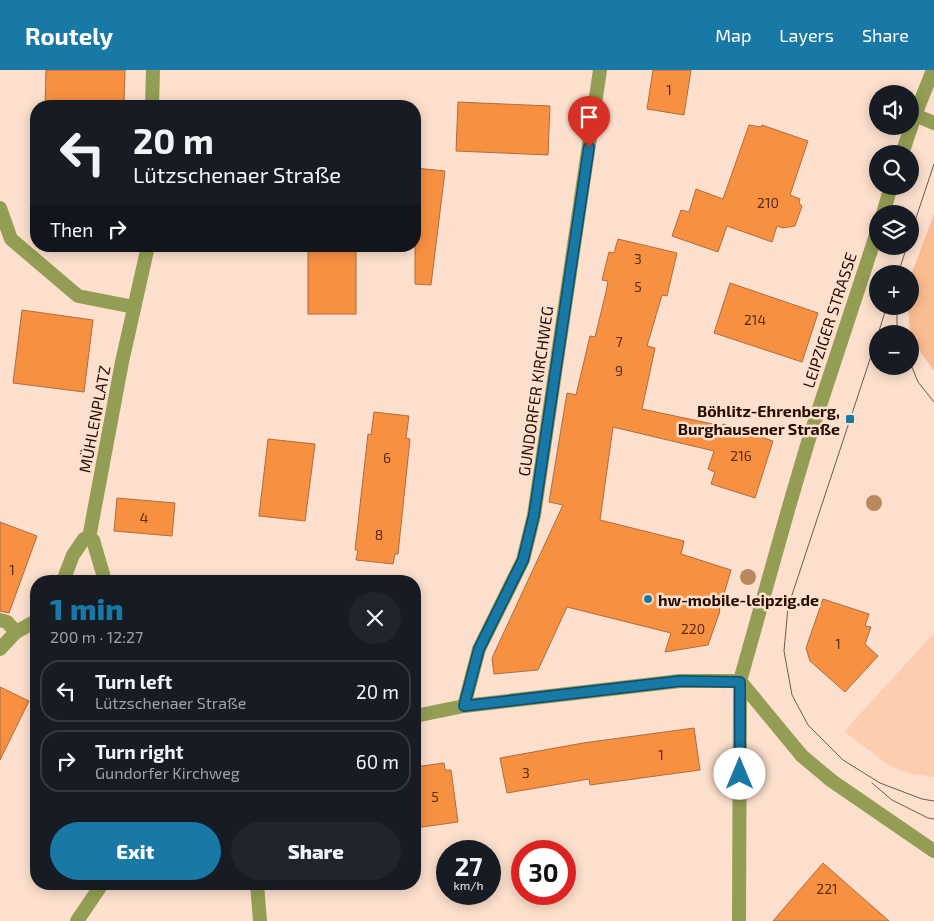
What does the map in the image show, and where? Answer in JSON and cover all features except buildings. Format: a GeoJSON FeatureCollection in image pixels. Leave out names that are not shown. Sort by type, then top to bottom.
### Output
{"type":"FeatureCollection","features":[{"type":"Feature","properties":{"kind":"street"},"geometry":{"type":"LineString","coordinates":[[152,100],[153,70]]}},
{"type":"Feature","properties":{"kind":"street","name":"GUNDORFER KIRCHWEG"},"geometry":{"type":"LineString","coordinates":[[464,706],[479,649],[523,560],[534,515],[600,70]]}},
{"type":"Feature","properties":{"kind":"street"},"geometry":{"type":"LineString","coordinates":[[919,103],[933,70]]}},
{"type":"Feature","properties":{"kind":"street"},"geometry":{"type":"LineString","coordinates":[[919,117],[934,123]]}},
{"type":"Feature","properties":{"kind":"street"},"geometry":{"type":"LineString","coordinates":[[0,208],[11,239],[78,296],[134,307]]}},
{"type":"Feature","properties":{"kind":"street","name":"MÜHLENPLATZ"},"geometry":{"type":"LineString","coordinates":[[89,538],[134,307],[147,252]]}},
{"type":"Feature","properties":{"kind":"street","name":"LEIPZIGER STRASSE"},"geometry":{"type":"LineString","coordinates":[[740,921],[740,682],[788,510],[870,255]]}},
{"type":"Feature","properties":{"kind":"street"},"geometry":{"type":"LineString","coordinates":[[65,575],[73,555],[84,539],[89,538],[93,540],[103,575]]}},
{"type":"Feature","properties":{"kind":"street"},"geometry":{"type":"LineString","coordinates":[[0,620],[7,622],[16,632]]}},
{"type":"Feature","properties":{"kind":"street"},"geometry":{"type":"LineString","coordinates":[[0,649],[16,632],[30,624]]}},
{"type":"Feature","properties":{"kind":"street"},"geometry":{"type":"LineString","coordinates":[[421,715],[464,706],[680,681],[740,682],[802,756],[832,781],[934,851]]}},
{"type":"Feature","properties":{"kind":"street"},"geometry":{"type":"LineString","coordinates":[[77,921],[98,890]]}},
{"type":"Feature","properties":{"kind":"street"},"geometry":{"type":"LineString","coordinates":[[257,890],[260,921]]}},
{"type":"Feature","properties":{"kind":"shaded area"},"geometry":{"type":"Polygon","coordinates":[[[934,214],[934,371],[919,350],[919,325],[909,325],[909,315],[919,315],[919,265],[915,265],[934,214]]]}},
{"type":"Feature","properties":{"kind":"shaded area"},"geometry":{"type":"Polygon","coordinates":[[[934,633],[934,777],[907,773],[887,764],[845,732],[934,633]]]}},
{"type":"Feature","properties":{"kind":"tram line"},"geometry":{"type":"LineString","coordinates":[[919,209],[934,164]]}},
{"type":"Feature","properties":{"kind":"tram line"},"geometry":{"type":"LineString","coordinates":[[901,265],[904,255]]}},
{"type":"Feature","properties":{"kind":"tram line"},"geometry":{"type":"LineString","coordinates":[[881,325],[884,315]]}},
{"type":"Feature","properties":{"kind":"tram line"},"geometry":{"type":"LineString","coordinates":[[897,315],[897,325]]}},
{"type":"Feature","properties":{"kind":"tram line"},"geometry":{"type":"LineString","coordinates":[[869,362],[788,607],[784,651],[792,695],[808,725],[843,760],[880,783],[922,799],[934,801]]}},
{"type":"Feature","properties":{"kind":"tram line"},"geometry":{"type":"LineString","coordinates":[[915,375],[918,382],[934,402]]}},
{"type":"Feature","properties":{"kind":"tram line"},"geometry":{"type":"LineString","coordinates":[[872,783],[892,800],[928,818],[934,819]]}},
{"type":"Feature","properties":{"kind":"place","name":"Böhlitz-Ehrenberg, Burghausener Straße"},"geometry":{"type":"Point","coordinates":[850,419]}},
{"type":"Feature","properties":{"kind":"place","name":"hw-mobile-leipzig.de"},"geometry":{"type":"Point","coordinates":[648,599]}},
{"type":"Feature","properties":{"kind":"route"},"geometry":{"type":"LineString","coordinates":[[589,147],[534,515],[523,560],[479,649],[464,706],[680,681],[740,682],[740,774]]}}]}
